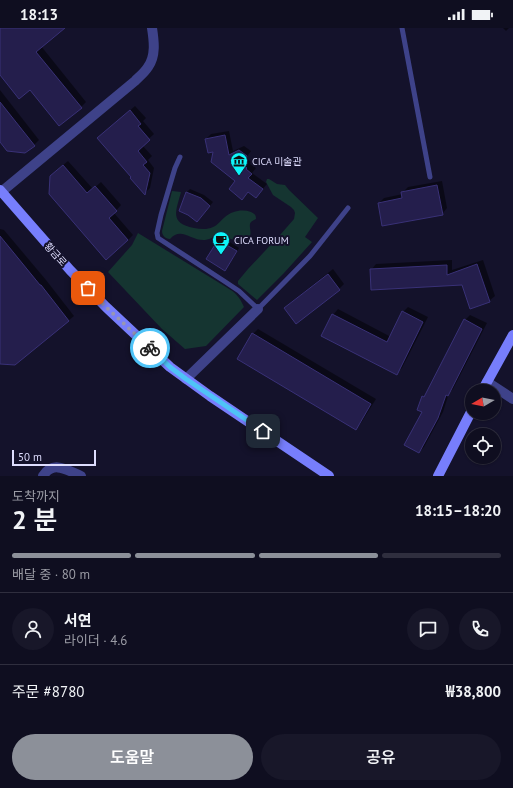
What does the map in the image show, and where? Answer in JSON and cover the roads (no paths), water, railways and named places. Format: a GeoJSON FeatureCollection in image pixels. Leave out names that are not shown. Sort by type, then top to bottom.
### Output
{"type":"FeatureCollection","features":[{"type":"Feature","properties":{"kind":"street"},"geometry":{"type":"LineString","coordinates":[[0,192],[144,72],[149,66],[153,57],[154,47],[152,28]]}},
{"type":"Feature","properties":{"kind":"street","name":"황금로"},"geometry":{"type":"LineString","coordinates":[[0,192],[70,270],[106,307],[170,367],[329,476]]}},
{"type":"Feature","properties":{"kind":"street"},"geometry":{"type":"LineString","coordinates":[[186,379],[258,309]]}},
{"type":"Feature","properties":{"kind":"street"},"geometry":{"type":"LineString","coordinates":[[486,384],[513,335]]}},
{"type":"Feature","properties":{"kind":"street"},"geometry":{"type":"LineString","coordinates":[[501,394],[513,399]]}},
{"type":"Feature","properties":{"kind":"street"},"geometry":{"type":"LineString","coordinates":[[438,476],[467,420]]}},
{"type":"Feature","properties":{"kind":"street"},"geometry":{"type":"LineString","coordinates":[[42,476],[48,469],[54,467],[61,468],[81,476]]}},
{"type":"Feature","properties":{"kind":"lane"},"geometry":{"type":"LineString","coordinates":[[402,28],[430,177]]}},
{"type":"Feature","properties":{"kind":"lane"},"geometry":{"type":"LineString","coordinates":[[180,157],[174,168],[161,215],[157,233],[158,238],[239,291],[258,309],[310,256],[348,208]]}},
{"type":"Feature","properties":{"kind":"place","name":"CICA 미술관"},"geometry":{"type":"Point","coordinates":[239,176]}},
{"type":"Feature","properties":{"kind":"place","name":"CICA FORUM"},"geometry":{"type":"Point","coordinates":[221,255]}}]}
